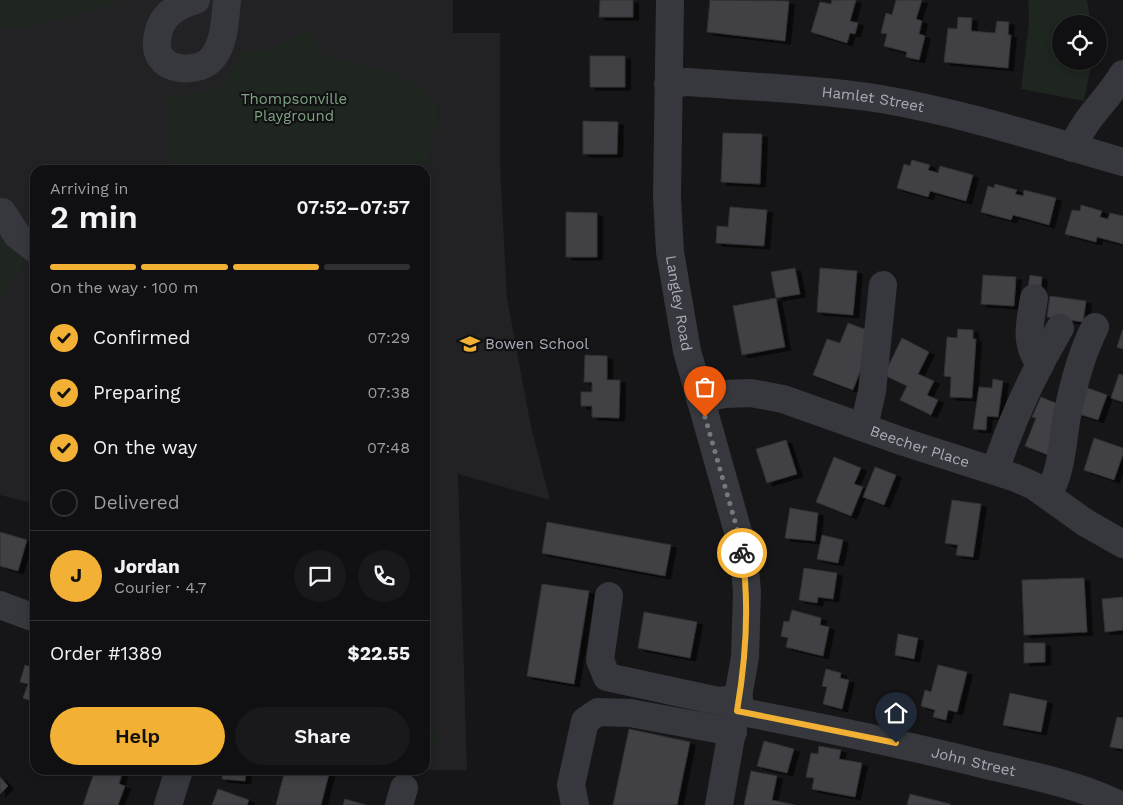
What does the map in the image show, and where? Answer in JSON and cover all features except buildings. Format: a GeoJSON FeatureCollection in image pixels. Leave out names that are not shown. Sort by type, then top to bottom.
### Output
{"type":"FeatureCollection","features":[{"type":"Feature","properties":{"kind":"street"},"geometry":{"type":"LineString","coordinates":[[196,0],[180,5],[165,17],[158,30],[156,45],[160,58],[168,65],[186,68],[201,66],[213,58],[222,41],[227,0]]}},
{"type":"Feature","properties":{"kind":"street","name":"Langley Road"},"geometry":{"type":"LineString","coordinates":[[670,0],[667,198],[670,252],[682,328],[738,532],[745,569],[747,599],[746,636],[736,714],[719,805]]}},
{"type":"Feature","properties":{"kind":"street"},"geometry":{"type":"LineString","coordinates":[[1073,148],[1083,127],[1115,89],[1123,74]]}},
{"type":"Feature","properties":{"kind":"street","name":"Hamlet Street"},"geometry":{"type":"LineString","coordinates":[[668,84],[688,82],[879,99],[936,110],[1123,162]]}},
{"type":"Feature","properties":{"kind":"street"},"geometry":{"type":"LineString","coordinates":[[2,212],[16,235],[30,245]]}},
{"type":"Feature","properties":{"kind":"street"},"geometry":{"type":"LineString","coordinates":[[864,427],[871,397],[883,285]]}},
{"type":"Feature","properties":{"kind":"street"},"geometry":{"type":"LineString","coordinates":[[1034,298],[1030,326],[1030,345],[1032,354],[1040,365]]}},
{"type":"Feature","properties":{"kind":"street"},"geometry":{"type":"LineString","coordinates":[[1048,495],[1056,478],[1070,404],[1084,352],[1095,327]]}},
{"type":"Feature","properties":{"kind":"street"},"geometry":{"type":"LineString","coordinates":[[995,471],[1004,444],[1040,365],[1060,328]]}},
{"type":"Feature","properties":{"kind":"street","name":"Beecher Place"},"geometry":{"type":"LineString","coordinates":[[700,399],[751,392],[766,395],[800,404],[904,442],[1025,481],[1048,495],[1086,523],[1123,544]]}},
{"type":"Feature","properties":{"kind":"street"},"geometry":{"type":"LineString","coordinates":[[608,596],[600,660],[607,677],[718,701],[736,714]]}},
{"type":"Feature","properties":{"kind":"street"},"geometry":{"type":"LineString","coordinates":[[0,605],[30,616]]}},
{"type":"Feature","properties":{"kind":"street","name":"John Street"},"geometry":{"type":"LineString","coordinates":[[575,805],[571,785],[585,721],[598,712],[736,714],[867,736],[1015,772],[1101,797],[1120,805]]}},
{"type":"Feature","properties":{"kind":"street"},"geometry":{"type":"LineString","coordinates":[[168,805],[177,775]]}},
{"type":"Feature","properties":{"kind":"shaded area","name":"Bowen School"},"geometry":{"type":"Polygon","coordinates":[[[121,0],[453,0],[453,33],[500,33],[500,166],[507,298],[531,427],[550,500],[458,474],[467,770],[430,770],[430,165],[30,165],[30,503],[0,495],[0,27],[24,26],[68,17],[121,0]]]}},
{"type":"Feature","properties":{"kind":"green space"},"geometry":{"type":"Polygon","coordinates":[[[0,0],[121,0],[46,23],[0,27],[0,0]]]}},
{"type":"Feature","properties":{"kind":"green space"},"geometry":{"type":"Polygon","coordinates":[[[1028,0],[1087,0],[1090,15],[1052,15],[1052,70],[1090,70],[1084,101],[1021,89],[1029,22],[1028,0]]]}},
{"type":"Feature","properties":{"kind":"green space","name":"Thompsonville Playground"},"geometry":{"type":"Polygon","coordinates":[[[309,29],[318,48],[329,56],[394,74],[424,90],[435,103],[436,109],[433,136],[426,165],[170,165],[166,96],[194,94],[214,89],[229,75],[243,50],[265,51],[309,29]]]}},
{"type":"Feature","properties":{"kind":"green space"},"geometry":{"type":"Polygon","coordinates":[[[0,235],[29,251],[0,302],[0,235]]]}},
{"type":"Feature","properties":{"kind":"green space"},"geometry":{"type":"Polygon","coordinates":[[[430,719],[438,742],[430,743],[430,719]]]}},
{"type":"Feature","properties":{"kind":"way so far"},"geometry":{"type":"LineString","coordinates":[[705,417],[738,532],[742,553]]}},
{"type":"Feature","properties":{"kind":"place","name":"Bowen School"},"geometry":{"type":"Point","coordinates":[470,344]}},
{"type":"Feature","properties":{"kind":"route"},"geometry":{"type":"LineString","coordinates":[[742,553],[747,592],[747,612],[743,668],[737,711],[896,743]]}}]}
